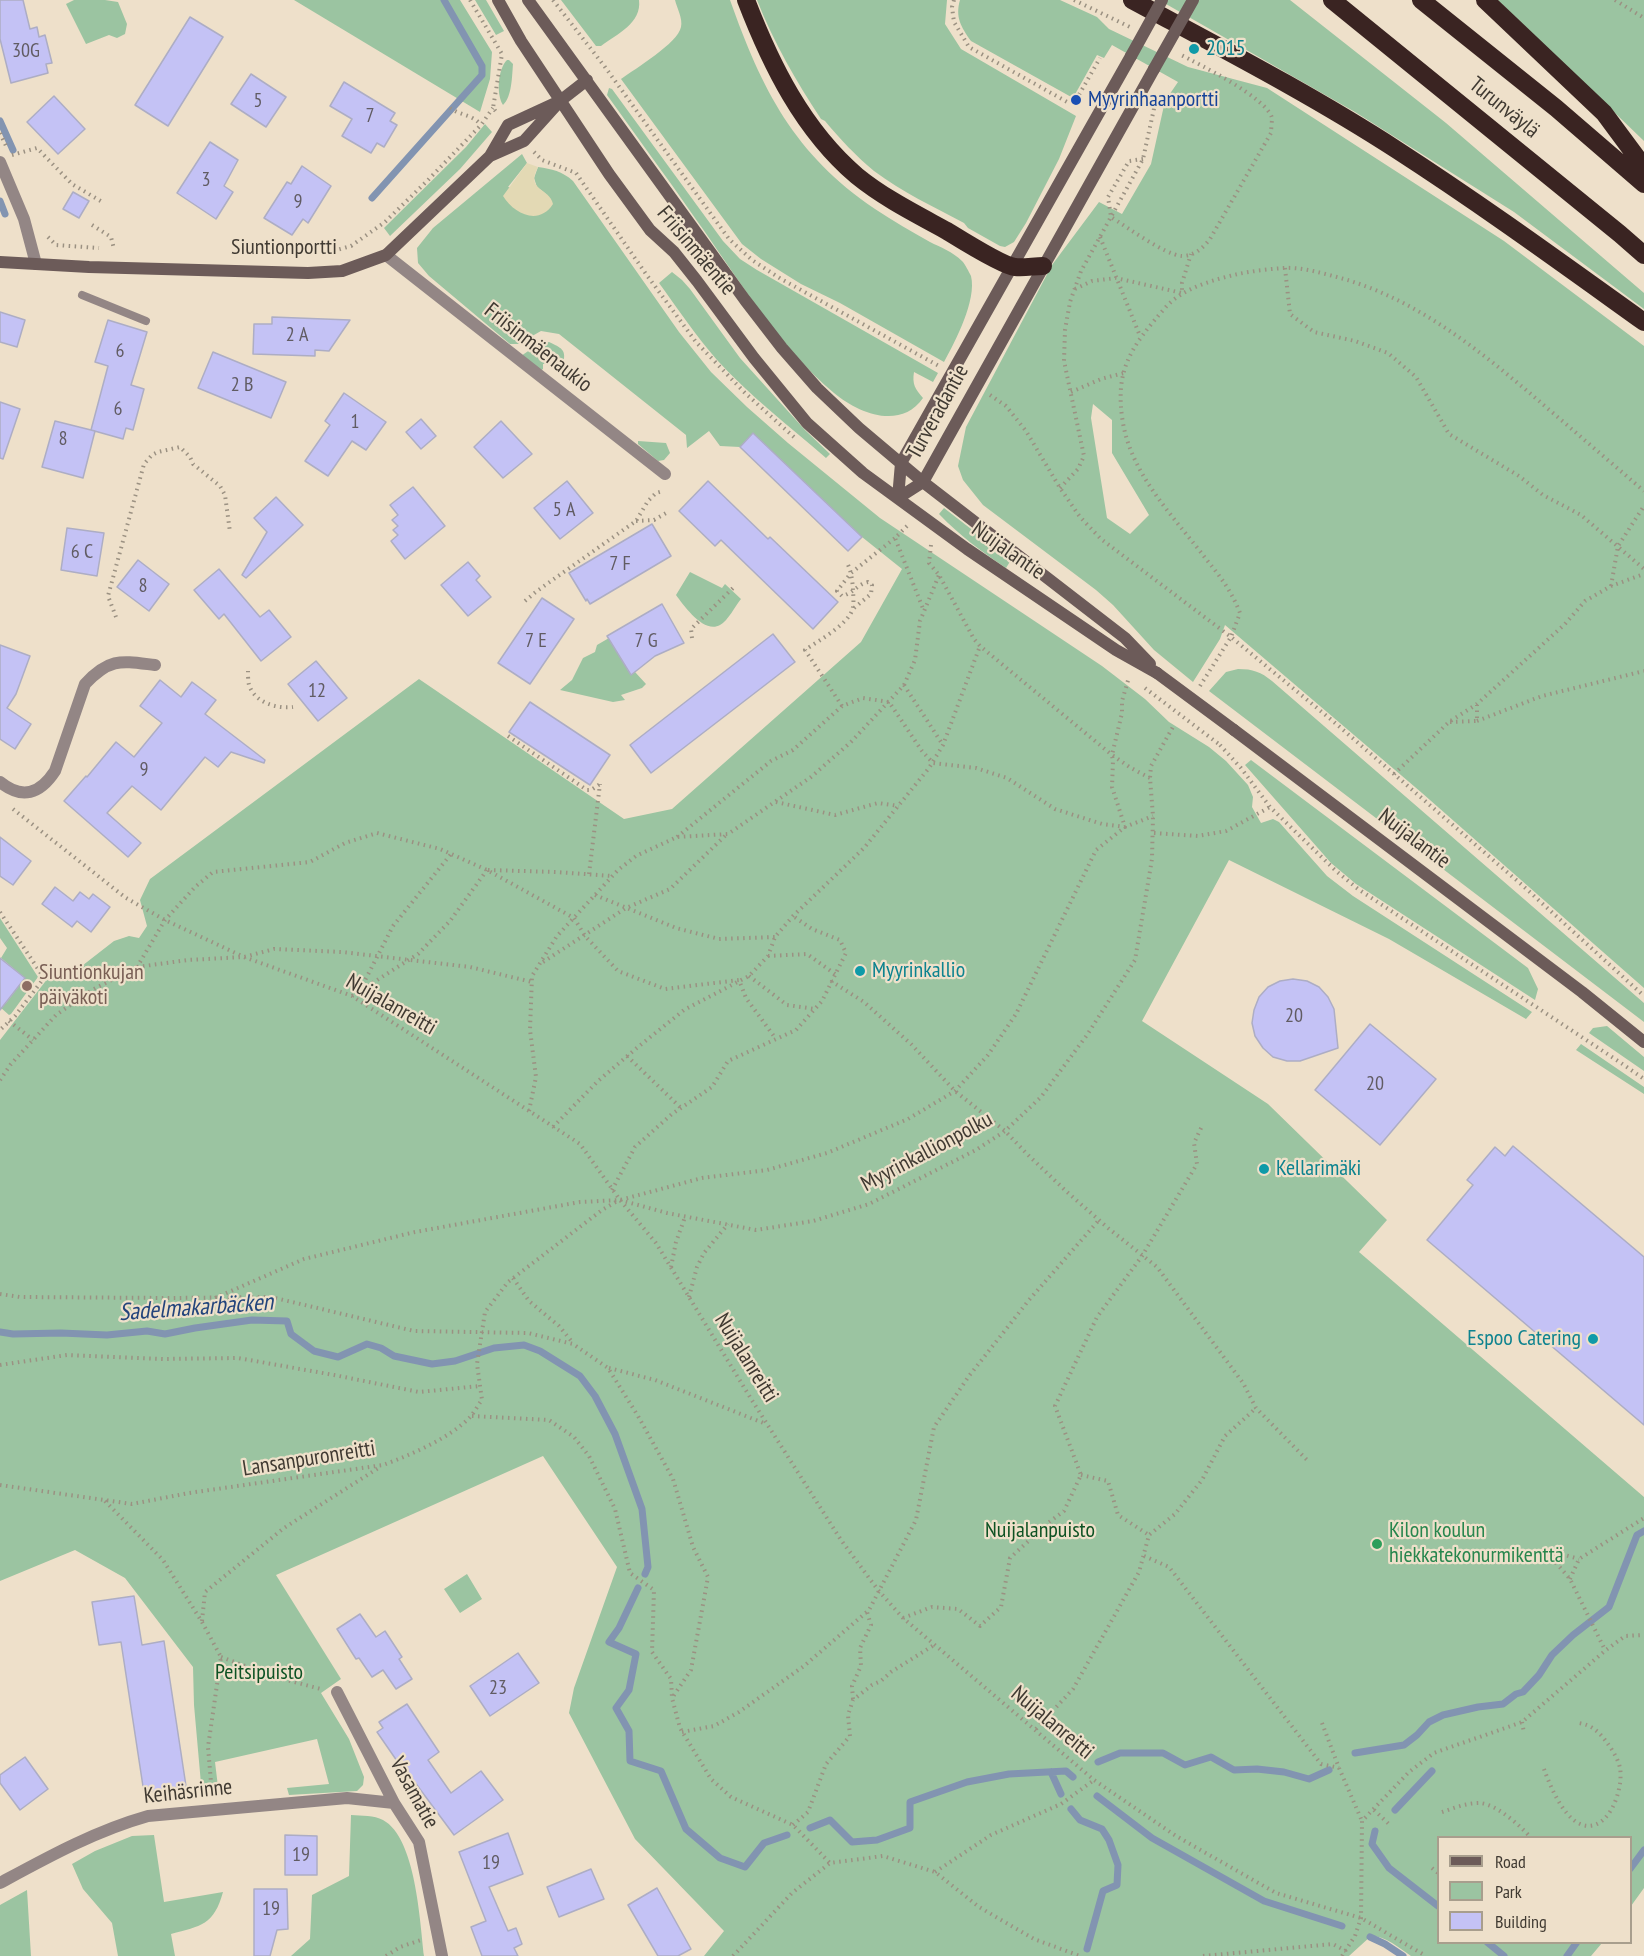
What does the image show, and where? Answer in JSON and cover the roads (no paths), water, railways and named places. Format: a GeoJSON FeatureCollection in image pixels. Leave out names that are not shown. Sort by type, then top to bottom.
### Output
{"type":"FeatureCollection","features":[{"type":"Feature","properties":{"kind":"highway"},"geometry":{"type":"LineString","coordinates":[[746,0],[764,46],[792,97],[815,131],[858,177],[885,196],[1013,267],[1042,266]]}},
{"type":"Feature","properties":{"kind":"highway"},"geometry":{"type":"LineString","coordinates":[[1132,0],[1286,83],[1396,150],[1502,220],[1644,322]]}},
{"type":"Feature","properties":{"kind":"highway","name":"Turunväylä"},"geometry":{"type":"LineString","coordinates":[[1332,0],[1644,255]]}},
{"type":"Feature","properties":{"kind":"highway","name":"Turunväylä"},"geometry":{"type":"LineString","coordinates":[[1421,0],[1556,108],[1644,184]]}},
{"type":"Feature","properties":{"kind":"highway"},"geometry":{"type":"LineString","coordinates":[[1485,0],[1604,113],[1644,167]]}},
{"type":"Feature","properties":{"kind":"main road","name":"Friisinmäentie"},"geometry":{"type":"LineString","coordinates":[[498,0],[521,41],[560,101],[650,230],[674,252],[754,358],[807,423],[863,473],[898,498]]}},
{"type":"Feature","properties":{"kind":"main road","name":"Friisinmäentie"},"geometry":{"type":"LineString","coordinates":[[528,0],[738,291],[782,348],[817,388],[850,420],[923,482]]}},
{"type":"Feature","properties":{"kind":"main road","name":"Turveradantie"},"geometry":{"type":"LineString","coordinates":[[898,498],[901,463],[1162,0]]}},
{"type":"Feature","properties":{"kind":"main road","name":"Turveradantie"},"geometry":{"type":"LineString","coordinates":[[898,498],[923,482],[1193,0]]}},
{"type":"Feature","properties":{"kind":"main road","name":"Siuntionportti"},"geometry":{"type":"LineString","coordinates":[[489,156],[524,141],[560,101],[586,80]]}},
{"type":"Feature","properties":{"kind":"main road","name":"Siuntionportti"},"geometry":{"type":"LineString","coordinates":[[0,262],[308,273],[342,271],[387,255],[489,156],[508,125],[560,101]]}},
{"type":"Feature","properties":{"kind":"main road","name":"Nuijalantie"},"geometry":{"type":"LineString","coordinates":[[923,482],[1125,638],[1157,673]]}},
{"type":"Feature","properties":{"kind":"main road","name":"Nuijalantie"},"geometry":{"type":"LineString","coordinates":[[898,498],[967,549],[1116,650],[1157,673],[1582,992],[1644,1042]]}},
{"type":"Feature","properties":{"kind":"street"},"geometry":{"type":"LineString","coordinates":[[5,159],[36,264]]}},
{"type":"Feature","properties":{"kind":"street","name":"Friisinmäenaukio"},"geometry":{"type":"LineString","coordinates":[[387,255],[665,474]]}},
{"type":"Feature","properties":{"kind":"street"},"geometry":{"type":"LineString","coordinates":[[0,782],[13,791],[24,794],[35,791],[50,780],[85,684],[95,673],[108,665],[121,661],[155,665]]}},
{"type":"Feature","properties":{"kind":"street","name":"Vasamatie"},"geometry":{"type":"LineString","coordinates":[[337,1692],[394,1803],[419,1842],[442,1956]]}},
{"type":"Feature","properties":{"kind":"street","name":"Keihäsrinne"},"geometry":{"type":"LineString","coordinates":[[0,1883],[76,1842],[122,1823],[148,1816],[347,1798],[394,1803]]}},
{"type":"Feature","properties":{"kind":"lane"},"geometry":{"type":"LineString","coordinates":[[82,294],[146,321]]}},
{"type":"Feature","properties":{"kind":"waterway"},"geometry":{"type":"LineString","coordinates":[[372,198],[482,75],[482,66],[444,0]]}},
{"type":"Feature","properties":{"kind":"waterway"},"geometry":{"type":"LineString","coordinates":[[0,121],[13,150]]}},
{"type":"Feature","properties":{"kind":"waterway"},"geometry":{"type":"LineString","coordinates":[[0,201],[5,214]]}},
{"type":"Feature","properties":{"kind":"waterway","name":"Sadelmakarbäcken"},"geometry":{"type":"LineString","coordinates":[[0,1332],[107,1335],[147,1331],[165,1334],[252,1320],[287,1321],[291,1334],[314,1351],[338,1357],[367,1344],[381,1348],[394,1356],[432,1364],[455,1361],[494,1348],[524,1345],[540,1351],[580,1376],[595,1396],[615,1434],[642,1509],[648,1567],[645,1574]]}},
{"type":"Feature","properties":{"kind":"waterway"},"geometry":{"type":"LineString","coordinates":[[1355,1753],[1404,1745],[1429,1722],[1443,1715],[1503,1704],[1516,1694],[1523,1692],[1539,1675],[1552,1655],[1609,1607],[1637,1535],[1644,1531]]}},
{"type":"Feature","properties":{"kind":"waterway","name":"Sadelmakarbäcken"},"geometry":{"type":"LineString","coordinates":[[638,1588],[619,1628],[609,1642],[636,1654],[629,1690],[616,1708],[629,1731],[630,1761],[661,1771],[686,1829],[720,1858],[745,1867],[764,1843],[787,1835]]}},
{"type":"Feature","properties":{"kind":"waterway"},"geometry":{"type":"LineString","coordinates":[[1098,1762],[1120,1753],[1163,1753],[1185,1765],[1211,1757],[1234,1770],[1257,1769],[1284,1772],[1309,1779],[1329,1770]]}},
{"type":"Feature","properties":{"kind":"waterway","name":"Sadelmakarbäcken"},"geometry":{"type":"LineString","coordinates":[[810,1828],[830,1820],[852,1842],[877,1840],[910,1828],[910,1802],[967,1782],[1009,1774],[1066,1771],[1073,1777]]}},
{"type":"Feature","properties":{"kind":"waterway"},"geometry":{"type":"LineString","coordinates":[[1395,1810],[1432,1771]]}},
{"type":"Feature","properties":{"kind":"waterway"},"geometry":{"type":"LineString","coordinates":[[1051,1772],[1061,1794]]}},
{"type":"Feature","properties":{"kind":"waterway"},"geometry":{"type":"LineString","coordinates":[[1097,1796],[1152,1838],[1264,1901],[1342,1926]]}},
{"type":"Feature","properties":{"kind":"waterway"},"geometry":{"type":"LineString","coordinates":[[1071,1809],[1080,1820],[1102,1829],[1109,1840],[1118,1865],[1117,1885],[1103,1891],[1087,1949]]}},
{"type":"Feature","properties":{"kind":"waterway"},"geometry":{"type":"LineString","coordinates":[[1375,1831],[1372,1844],[1389,1868],[1437,1905]]}},
{"type":"Feature","properties":{"kind":"waterway"},"geometry":{"type":"LineString","coordinates":[[1632,1866],[1644,1850]]}},
{"type":"Feature","properties":{"kind":"waterway"},"geometry":{"type":"LineString","coordinates":[[1370,1937],[1403,1956]]}},
{"type":"Feature","properties":{"kind":"waterway"},"geometry":{"type":"LineString","coordinates":[[1489,1944],[1504,1956]]}},
{"type":"Feature","properties":{"kind":"waterway"},"geometry":{"type":"LineString","coordinates":[[1567,1956],[1576,1944]]}},
{"type":"Feature","properties":{"kind":"place","name":"2015"},"geometry":{"type":"Point","coordinates":[1194,49]}},
{"type":"Feature","properties":{"kind":"place","name":"Myyrinhaanportti"},"geometry":{"type":"Point","coordinates":[1076,100]}},
{"type":"Feature","properties":{"kind":"place","name":"Myyrinkallio"},"geometry":{"type":"Point","coordinates":[860,971]}},
{"type":"Feature","properties":{"kind":"place","name":"Siuntionkujan päiväkoti"},"geometry":{"type":"Point","coordinates":[27,986]}},
{"type":"Feature","properties":{"kind":"place","name":"Kellarimäki"},"geometry":{"type":"Point","coordinates":[1264,1169]}},
{"type":"Feature","properties":{"kind":"place","name":"Espoo Catering"},"geometry":{"type":"Point","coordinates":[1593,1339]}},
{"type":"Feature","properties":{"kind":"place","name":"Kilon koulun hiekkatekonurmikenttä"},"geometry":{"type":"Point","coordinates":[1377,1544]}},
{"type":"Feature","properties":{"kind":"park label","name":"Nuijalanpuisto"},"geometry":{"type":"Point","coordinates":[1040,1531]}},
{"type":"Feature","properties":{"kind":"park label","name":"Peitsipuisto"},"geometry":{"type":"Point","coordinates":[259,1673]}}]}
